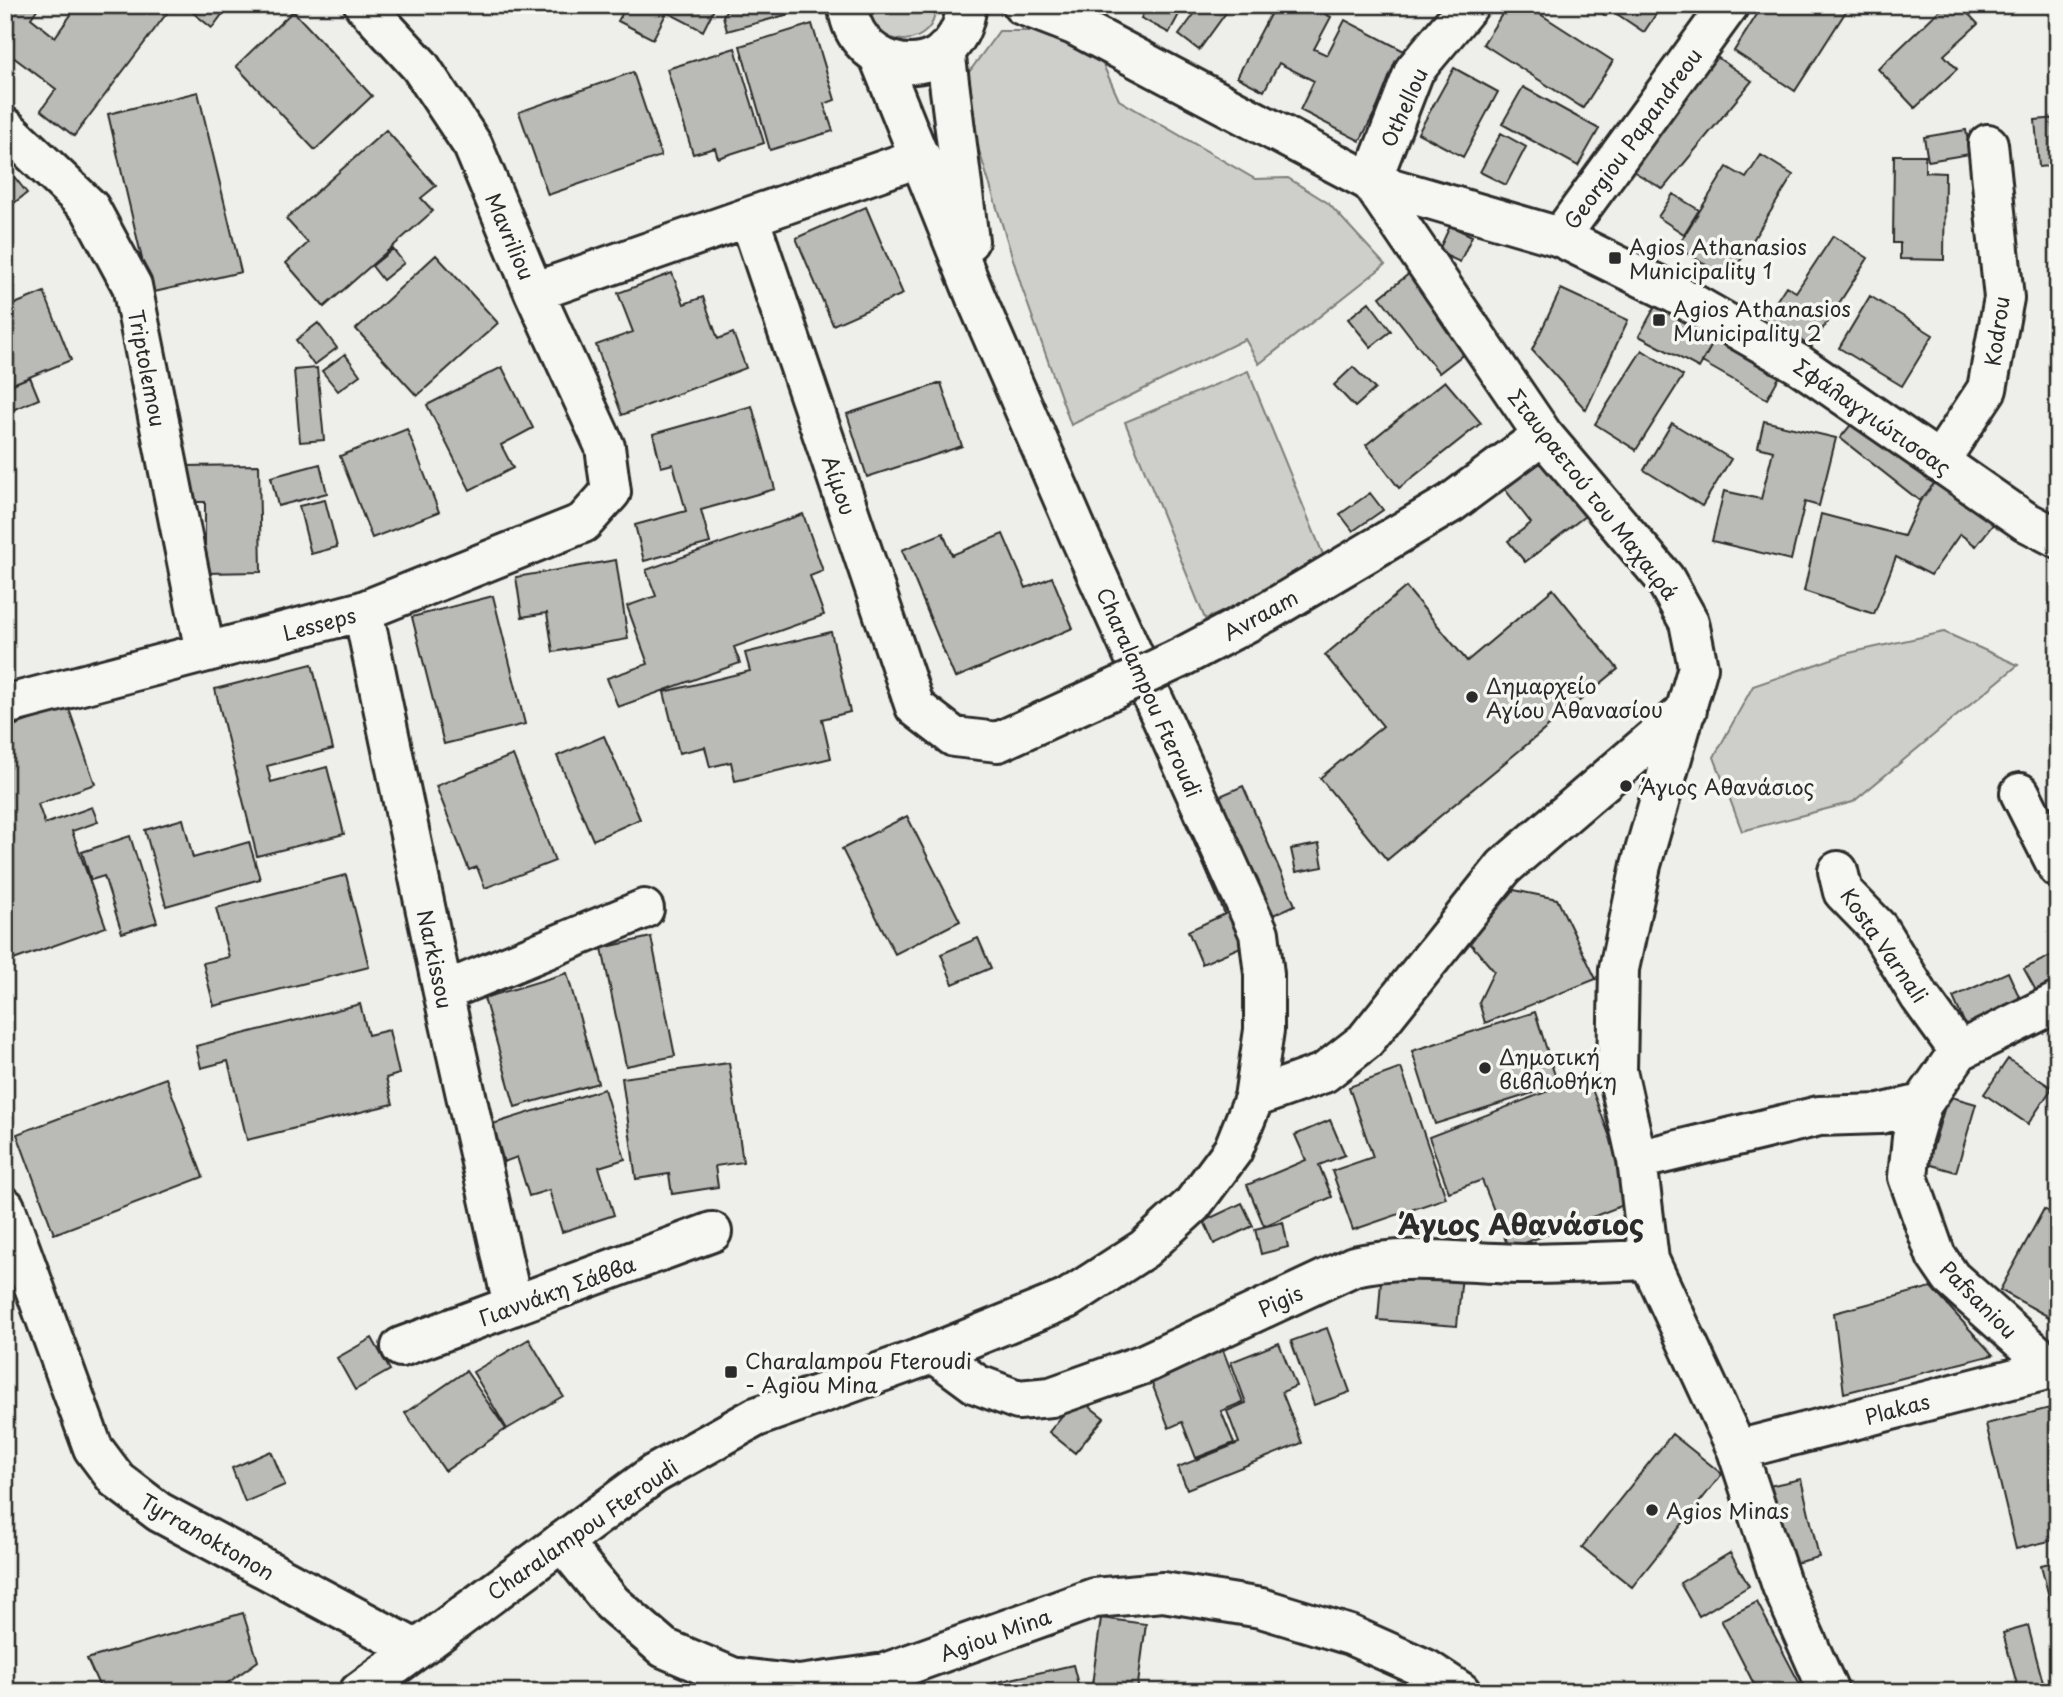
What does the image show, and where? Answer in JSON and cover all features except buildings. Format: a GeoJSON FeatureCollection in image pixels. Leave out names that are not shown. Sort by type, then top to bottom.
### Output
{"type":"FeatureCollection","features":[{"type":"Feature","properties":{"kind":"street","name":"Mavriliou"},"geometry":{"type":"LineString","coordinates":[[364,5],[420,66],[473,146],[534,292],[606,447],[611,492]]}},
{"type":"Feature","properties":{"kind":"street"},"geometry":{"type":"LineString","coordinates":[[848,5],[855,33],[865,47],[879,57],[896,63],[914,64],[931,59],[945,50],[957,37],[967,5]]}},
{"type":"Feature","properties":{"kind":"street","name":"Σταυραετού του Μαχαιρά"},"geometry":{"type":"LineString","coordinates":[[1022,5],[1074,25],[1371,182],[1552,446],[1665,579],[1689,622],[1698,667],[1642,865],[1619,969],[1618,1071],[1637,1160],[1649,1260],[1737,1450],[1782,1587],[1829,1692]]}},
{"type":"Feature","properties":{"kind":"street","name":"Othellou"},"geometry":{"type":"LineString","coordinates":[[1371,182],[1414,71],[1469,5]]}},
{"type":"Feature","properties":{"kind":"street","name":"Georgiou Papandreou"},"geometry":{"type":"LineString","coordinates":[[1560,237],[1729,5]]}},
{"type":"Feature","properties":{"kind":"street","name":"Charalampou Fteroudi"},"geometry":{"type":"LineString","coordinates":[[945,50],[976,298]]}},
{"type":"Feature","properties":{"kind":"street","name":"Charalampou Fteroudi"},"geometry":{"type":"LineString","coordinates":[[359,1692],[654,1474],[755,1417],[934,1353],[1067,1298],[1144,1249],[1192,1205],[1233,1150],[1254,1098],[1264,1030],[1264,974],[1259,933],[1079,535],[976,298],[879,57]]}},
{"type":"Feature","properties":{"kind":"street","name":"Triptolemou"},"geometry":{"type":"LineString","coordinates":[[5,127],[90,208],[132,286],[205,652]]}},
{"type":"Feature","properties":{"kind":"street","name":"Kodrou"},"geometry":{"type":"LineString","coordinates":[[1939,462],[1987,389],[2004,298],[1988,144]]}},
{"type":"Feature","properties":{"kind":"street"},"geometry":{"type":"LineString","coordinates":[[534,292],[921,157]]}},
{"type":"Feature","properties":{"kind":"street","name":"Σφάλαγγιώτισσας"},"geometry":{"type":"LineString","coordinates":[[1371,182],[1560,237],[1676,294],[1800,365],[2025,521],[2058,538]]}},
{"type":"Feature","properties":{"kind":"street","name":"Αίμου"},"geometry":{"type":"LineString","coordinates":[[749,217],[915,707],[954,737]]}},
{"type":"Feature","properties":{"kind":"street","name":"Avraam"},"geometry":{"type":"LineString","coordinates":[[954,737],[998,743],[1178,659],[1267,612],[1552,446]]}},
{"type":"Feature","properties":{"kind":"street","name":"Lesseps"},"geometry":{"type":"LineString","coordinates":[[5,705],[363,611],[583,523],[611,492]]}},
{"type":"Feature","properties":{"kind":"street","name":"Narkissou"},"geometry":{"type":"LineString","coordinates":[[363,611],[443,992],[513,1306]]}},
{"type":"Feature","properties":{"kind":"street"},"geometry":{"type":"LineString","coordinates":[[1254,1098],[1324,1073],[1365,1041],[1504,867],[1687,710]]}},
{"type":"Feature","properties":{"kind":"street"},"geometry":{"type":"LineString","coordinates":[[2020,793],[2058,868]]}},
{"type":"Feature","properties":{"kind":"street","name":"Kosta Varnali"},"geometry":{"type":"LineString","coordinates":[[1838,871],[1843,891],[1878,928],[1920,997],[1959,1051]]}},
{"type":"Feature","properties":{"kind":"street"},"geometry":{"type":"LineString","coordinates":[[443,992],[644,909]]}},
{"type":"Feature","properties":{"kind":"street","name":"Pafsaniou"},"geometry":{"type":"LineString","coordinates":[[2054,1367],[1951,1278],[1936,1256],[1908,1177],[1912,1138],[1922,1104],[1959,1051],[2058,1002]]}},
{"type":"Feature","properties":{"kind":"street"},"geometry":{"type":"LineString","coordinates":[[1637,1160],[1819,1116],[1880,1114],[1922,1104]]}},
{"type":"Feature","properties":{"kind":"street","name":"Tyrranoktonon"},"geometry":{"type":"LineString","coordinates":[[5,1207],[93,1448],[117,1480],[159,1513],[415,1649]]}},
{"type":"Feature","properties":{"kind":"street","name":"Γιαννάκη Σάββα"},"geometry":{"type":"LineString","coordinates":[[401,1347],[712,1232]]}},
{"type":"Feature","properties":{"kind":"street","name":"Pigis"},"geometry":{"type":"LineString","coordinates":[[934,1353],[976,1384],[1018,1400],[1051,1397],[1144,1364],[1354,1266],[1381,1260],[1441,1259],[1524,1264],[1649,1260]]}},
{"type":"Feature","properties":{"kind":"street","name":"Plakas"},"geometry":{"type":"LineString","coordinates":[[1737,1450],[2054,1367]]}},
{"type":"Feature","properties":{"kind":"street","name":"Agiou Mina"},"geometry":{"type":"LineString","coordinates":[[562,1542],[612,1603],[664,1648],[732,1677],[799,1685],[885,1673],[1094,1598],[1163,1592],[1261,1608],[1350,1635],[1426,1669],[1461,1692]]}},
{"type":"Feature","properties":{"kind":"shaded area"},"geometry":{"type":"Polygon","coordinates":[[[868,5],[935,5],[933,19],[927,30],[917,37],[905,40],[892,38],[881,32],[872,21],[868,5]]]}},
{"type":"Feature","properties":{"kind":"shaded area"},"geometry":{"type":"Polygon","coordinates":[[[999,31],[1052,31],[1100,58],[1119,100],[1255,179],[1288,178],[1328,203],[1385,265],[1259,364],[1245,339],[1071,425],[1022,288],[977,144],[967,75],[999,31]]]}},
{"type":"Feature","properties":{"kind":"shaded area"},"geometry":{"type":"Polygon","coordinates":[[[1248,371],[1329,569],[1205,619],[1125,422],[1248,371]]]}},
{"type":"Feature","properties":{"kind":"shaded area"},"geometry":{"type":"Polygon","coordinates":[[[1944,632],[2018,665],[1853,802],[1742,831],[1714,757],[1753,686],[1849,653],[1944,632]]]}},
{"type":"Feature","properties":{"kind":"place","name":"Agios Athanasios Municipality 1"},"geometry":{"type":"Point","coordinates":[1615,258]}},
{"type":"Feature","properties":{"kind":"place","name":"Agios Athanasios Municipality 2"},"geometry":{"type":"Point","coordinates":[1659,320]}},
{"type":"Feature","properties":{"kind":"place","name":"Δημαρχείο Αγίου Αθανασίου"},"geometry":{"type":"Point","coordinates":[1472,697]}},
{"type":"Feature","properties":{"kind":"place","name":"Άγιος Αθανάσιος"},"geometry":{"type":"Point","coordinates":[1626,786]}},
{"type":"Feature","properties":{"kind":"place","name":"Δημοτική βιβλιοθήκη"},"geometry":{"type":"Point","coordinates":[1485,1068]}},
{"type":"Feature","properties":{"kind":"place","name":"Charalampou Fteroudi - Agiou Mina"},"geometry":{"type":"Point","coordinates":[731,1372]}},
{"type":"Feature","properties":{"kind":"place","name":"Agios Minas"},"geometry":{"type":"Point","coordinates":[1652,1510]}},
{"type":"Feature","properties":{"kind":"district","name":"Άγιος Αθανάσιος"},"geometry":{"type":"Point","coordinates":[1521,1223]}}]}
